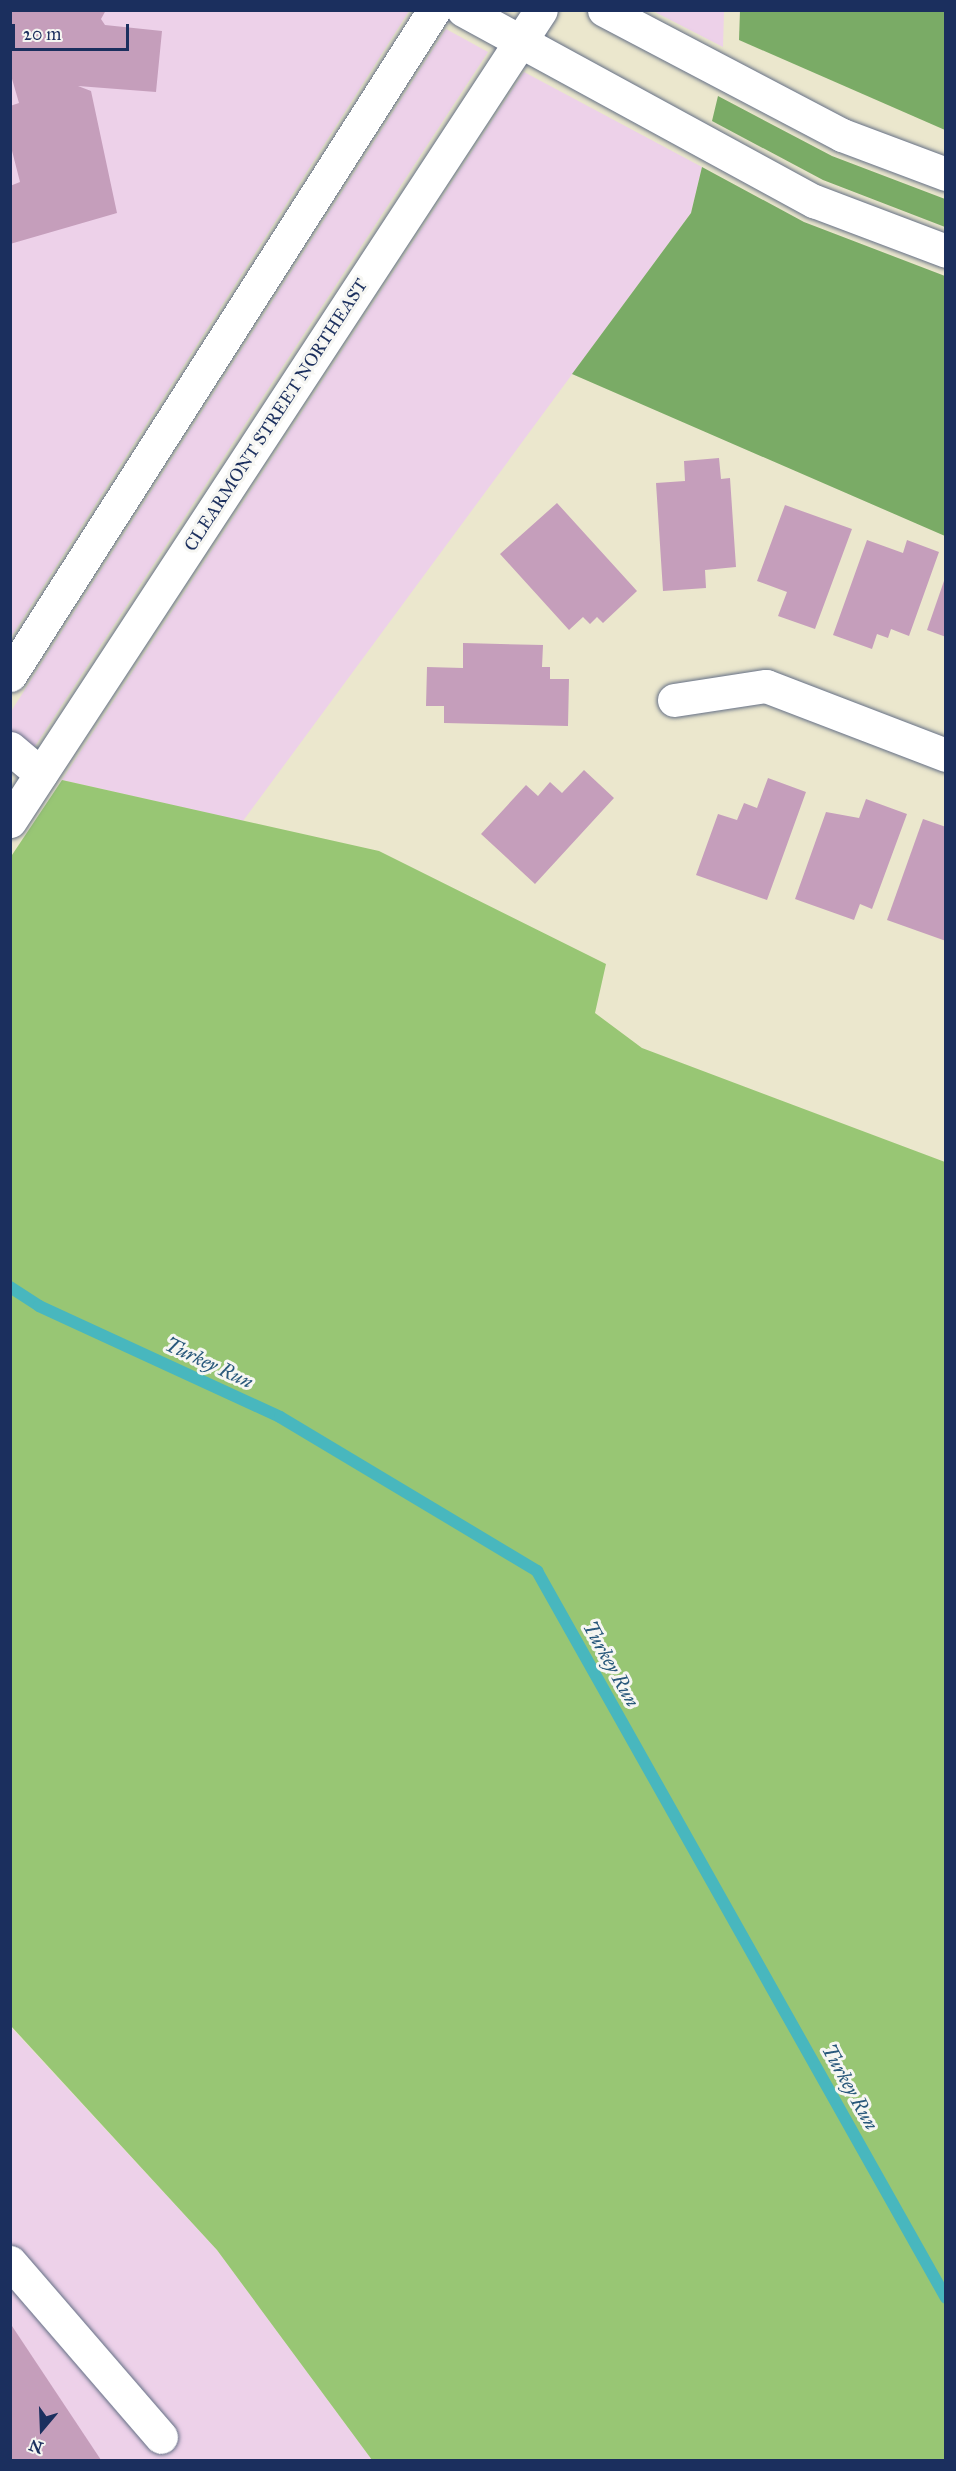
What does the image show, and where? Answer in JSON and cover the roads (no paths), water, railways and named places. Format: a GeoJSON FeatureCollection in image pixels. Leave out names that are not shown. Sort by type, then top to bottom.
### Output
{"type":"FeatureCollection","features":[{"type":"Feature","properties":{"kind":"street"},"geometry":{"type":"LineString","coordinates":[[10,675],[434,10]]}},
{"type":"Feature","properties":{"kind":"street"},"geometry":{"type":"LineString","coordinates":[[463,10],[519,44],[814,201],[945,251]]}},
{"type":"Feature","properties":{"kind":"street","name":"CLEARMONT STREET NORTHEAST"},"geometry":{"type":"LineString","coordinates":[[10,821],[541,10]]}},
{"type":"Feature","properties":{"kind":"street"},"geometry":{"type":"LineString","coordinates":[[604,10],[842,135],[945,174]]}},
{"type":"Feature","properties":{"kind":"street"},"geometry":{"type":"LineString","coordinates":[[674,700],[766,686],[945,755]]}},
{"type":"Feature","properties":{"kind":"street"},"geometry":{"type":"LineString","coordinates":[[10,748],[41,774]]}},
{"type":"Feature","properties":{"kind":"street"},"geometry":{"type":"LineString","coordinates":[[10,2262],[161,2437]]}},
{"type":"Feature","properties":{"kind":"waterway","name":"Turkey Run"},"geometry":{"type":"LineString","coordinates":[[10,1287],[39,1306],[280,1417],[537,1571],[946,2298]]}}]}
